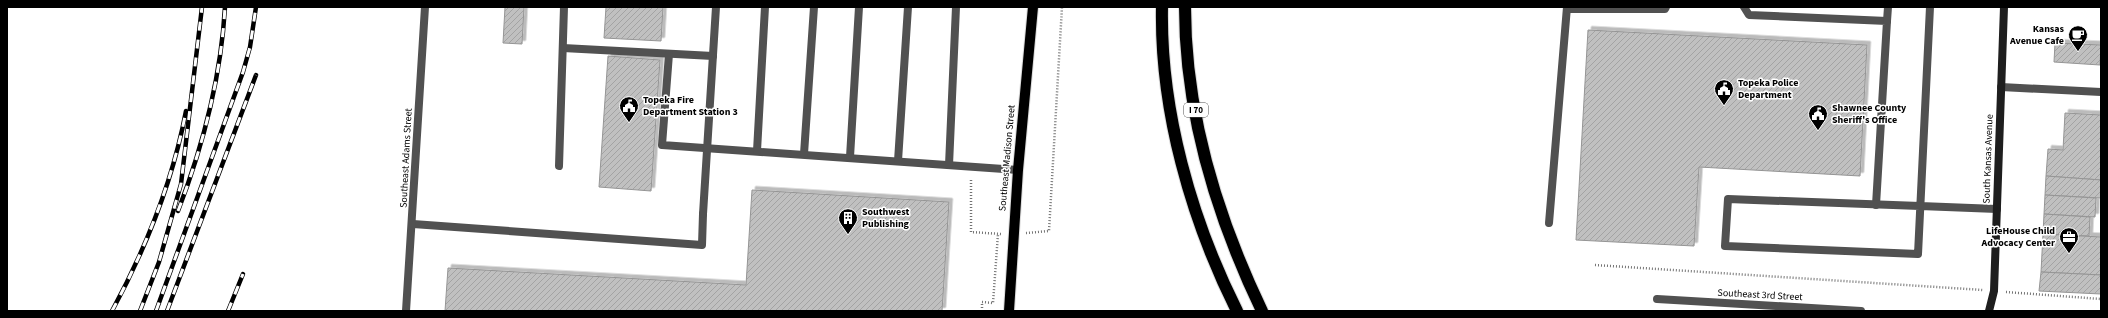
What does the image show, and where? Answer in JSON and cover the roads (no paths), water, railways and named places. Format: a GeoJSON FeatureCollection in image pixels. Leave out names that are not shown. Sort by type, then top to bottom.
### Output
{"type":"FeatureCollection","features":[{"type":"Feature","properties":{"kind":"highway","name":"I 70"},"geometry":{"type":"LineString","coordinates":[[1162,7],[1162,38],[1168,97],[1194,206],[1207,246],[1237,311]]}},
{"type":"Feature","properties":{"kind":"highway","name":"I 70"},"geometry":{"type":"LineString","coordinates":[[1185,7],[1188,54],[1197,119],[1208,169],[1221,210],[1250,285],[1262,311]]}},
{"type":"Feature","properties":{"kind":"main road","name":"Southeast Madison Street"},"geometry":{"type":"LineString","coordinates":[[1009,311],[1018,170],[1033,7]]}},
{"type":"Feature","properties":{"kind":"main road","name":"South Kansas Avenue"},"geometry":{"type":"LineString","coordinates":[[1989,311],[1994,291],[2004,7]]}},
{"type":"Feature","properties":{"kind":"street","name":"Southeast Adams Street"},"geometry":{"type":"LineString","coordinates":[[406,311],[413,224],[425,7]]}},
{"type":"Feature","properties":{"kind":"street"},"geometry":{"type":"LineString","coordinates":[[559,166],[564,7]]}},
{"type":"Feature","properties":{"kind":"street"},"geometry":{"type":"LineString","coordinates":[[413,224],[702,245],[716,7]]}},
{"type":"Feature","properties":{"kind":"street"},"geometry":{"type":"LineString","coordinates":[[757,151],[765,7]]}},
{"type":"Feature","properties":{"kind":"street"},"geometry":{"type":"LineString","coordinates":[[804,154],[814,7]]}},
{"type":"Feature","properties":{"kind":"street"},"geometry":{"type":"LineString","coordinates":[[850,158],[859,7]]}},
{"type":"Feature","properties":{"kind":"street"},"geometry":{"type":"LineString","coordinates":[[898,161],[908,7]]}},
{"type":"Feature","properties":{"kind":"street"},"geometry":{"type":"LineString","coordinates":[[949,165],[956,7]]}},
{"type":"Feature","properties":{"kind":"street"},"geometry":{"type":"LineString","coordinates":[[1549,223],[1567,8],[1665,9],[1666,7]]}},
{"type":"Feature","properties":{"kind":"street"},"geometry":{"type":"LineString","coordinates":[[1744,7],[1750,15],[1887,20]]}},
{"type":"Feature","properties":{"kind":"street"},"geometry":{"type":"LineString","coordinates":[[1876,205],[1888,7]]}},
{"type":"Feature","properties":{"kind":"street"},"geometry":{"type":"LineString","coordinates":[[1930,7],[1920,206],[1918,254],[1725,246],[1728,199],[1876,205],[1920,206],[1996,209]]}},
{"type":"Feature","properties":{"kind":"street"},"geometry":{"type":"LineString","coordinates":[[563,48],[713,56]]}},
{"type":"Feature","properties":{"kind":"street"},"geometry":{"type":"LineString","coordinates":[[669,54],[662,145],[1018,170]]}},
{"type":"Feature","properties":{"kind":"street"},"geometry":{"type":"LineString","coordinates":[[2001,87],[2101,92]]}},
{"type":"Feature","properties":{"kind":"street","name":"Southeast 3rd Street"},"geometry":{"type":"LineString","coordinates":[[1658,299],[1816,310],[1861,311]]}},
{"type":"Feature","properties":{"kind":"railway"},"geometry":{"type":"LineString","coordinates":[[140,311],[159,262],[181,184],[202,7]]}},
{"type":"Feature","properties":{"kind":"railway"},"geometry":{"type":"LineString","coordinates":[[178,211],[203,136],[215,85],[223,33],[225,7]]}},
{"type":"Feature","properties":{"kind":"railway"},"geometry":{"type":"LineString","coordinates":[[156,311],[243,72],[250,47],[256,7]]}},
{"type":"Feature","properties":{"kind":"railway"},"geometry":{"type":"LineString","coordinates":[[167,311],[256,75]]}},
{"type":"Feature","properties":{"kind":"railway"},"geometry":{"type":"LineString","coordinates":[[112,311],[136,264],[166,189],[174,163],[186,111]]}},
{"type":"Feature","properties":{"kind":"railway"},"geometry":{"type":"LineString","coordinates":[[228,311],[243,274]]}},
{"type":"Feature","properties":{"kind":"place","name":"Kansas Avenue Cafe"},"geometry":{"type":"Point","coordinates":[2078,52]}},
{"type":"Feature","properties":{"kind":"place","name":"Topeka Police Department"},"geometry":{"type":"Point","coordinates":[1724,106]}},
{"type":"Feature","properties":{"kind":"place","name":"Topeka Fire Department Station 3"},"geometry":{"type":"Point","coordinates":[629,123]}},
{"type":"Feature","properties":{"kind":"place","name":"Shawnee County Sheriff's Office"},"geometry":{"type":"Point","coordinates":[1818,131]}},
{"type":"Feature","properties":{"kind":"place","name":"Southwest Publishing"},"geometry":{"type":"Point","coordinates":[848,235]}},
{"type":"Feature","properties":{"kind":"place","name":"LifeHouse Child Advocacy Center"},"geometry":{"type":"Point","coordinates":[2069,254]}}]}
